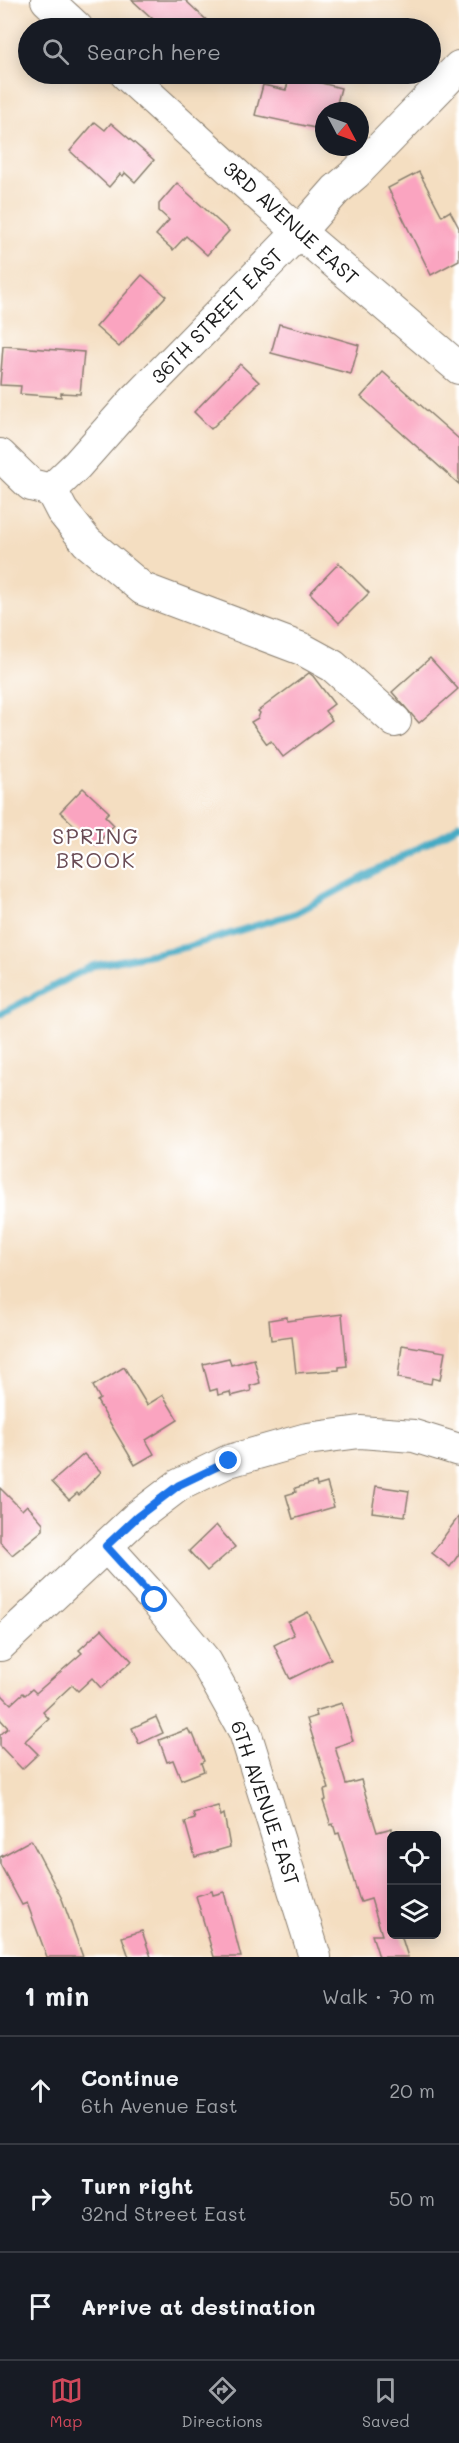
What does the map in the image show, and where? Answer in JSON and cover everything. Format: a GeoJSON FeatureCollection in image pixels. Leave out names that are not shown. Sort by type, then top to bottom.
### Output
{"type":"FeatureCollection","features":[{"type":"Feature","properties":{"kind":"street"},"geometry":{"type":"LineString","coordinates":[[46,0],[66,18]]}},
{"type":"Feature","properties":{"kind":"street","name":"36TH STREET EAST"},"geometry":{"type":"LineString","coordinates":[[51,490],[77,465],[132,403],[299,232],[336,190],[356,173],[459,67]]}},
{"type":"Feature","properties":{"kind":"street","name":"3RD AVENUE EAST"},"geometry":{"type":"LineString","coordinates":[[137,84],[299,232],[459,368]]}},
{"type":"Feature","properties":{"kind":"street"},"geometry":{"type":"LineString","coordinates":[[0,455],[31,484],[51,490],[62,511],[87,542],[143,589],[302,649],[333,666],[395,721]]}},
{"type":"Feature","properties":{"kind":"street"},"geometry":{"type":"LineString","coordinates":[[0,1645],[137,1517],[179,1485],[229,1461],[307,1439],[360,1432],[414,1436],[459,1450]]}},
{"type":"Feature","properties":{"kind":"street","name":"6TH AVENUE EAST"},"geometry":{"type":"LineString","coordinates":[[106,1546],[155,1600],[206,1662],[245,1731],[315,1957]]}},
{"type":"Feature","properties":{"kind":"building"},"geometry":{"type":"Polygon","coordinates":[[[132,0],[185,0],[204,18],[152,18],[132,0]]]}},
{"type":"Feature","properties":{"kind":"building"},"geometry":{"type":"Polygon","coordinates":[[[288,84],[325,84],[341,88],[337,102],[315,102],[315,128],[255,115],[263,85],[286,90],[288,84]]]}},
{"type":"Feature","properties":{"kind":"building"},"geometry":{"type":"Polygon","coordinates":[[[95,122],[105,130],[111,123],[154,160],[135,182],[125,173],[123,176],[120,174],[109,187],[70,151],[95,122]]]}},
{"type":"Feature","properties":{"kind":"building"},"geometry":{"type":"Polygon","coordinates":[[[419,172],[442,216],[450,211],[459,228],[459,260],[431,275],[388,188],[419,172]]]}},
{"type":"Feature","properties":{"kind":"building"},"geometry":{"type":"Polygon","coordinates":[[[177,183],[229,231],[207,255],[186,236],[173,250],[156,235],[169,220],[159,211],[159,204],[177,183]]]}},
{"type":"Feature","properties":{"kind":"building"},"geometry":{"type":"Polygon","coordinates":[[[142,275],[166,296],[119,347],[96,327],[142,275]]]}},
{"type":"Feature","properties":{"kind":"building"},"geometry":{"type":"Polygon","coordinates":[[[279,324],[359,345],[351,374],[271,353],[279,324]]]}},
{"type":"Feature","properties":{"kind":"building"},"geometry":{"type":"Polygon","coordinates":[[[3,346],[84,352],[80,394],[61,393],[61,397],[20,394],[21,386],[0,385],[3,346]]]}},
{"type":"Feature","properties":{"kind":"building"},"geometry":{"type":"Polygon","coordinates":[[[240,364],[259,382],[211,429],[194,412],[240,364]]]}},
{"type":"Feature","properties":{"kind":"building"},"geometry":{"type":"Polygon","coordinates":[[[383,372],[459,439],[459,484],[361,397],[383,372]]]}},
{"type":"Feature","properties":{"kind":"building"},"geometry":{"type":"Polygon","coordinates":[[[339,563],[369,593],[339,623],[310,593],[339,563]]]}},
{"type":"Feature","properties":{"kind":"building"},"geometry":{"type":"Polygon","coordinates":[[[430,658],[458,689],[419,723],[392,692],[430,658]]]}},
{"type":"Feature","properties":{"kind":"building"},"geometry":{"type":"Polygon","coordinates":[[[309,673],[334,704],[325,711],[332,720],[283,757],[271,741],[267,744],[251,722],[258,718],[260,713],[258,711],[309,673]]]}},
{"type":"Feature","properties":{"kind":"building"},"geometry":{"type":"Polygon","coordinates":[[[83,788],[109,812],[105,816],[114,825],[96,845],[60,812],[83,788]]]}},
{"type":"Feature","properties":{"kind":"building"},"geometry":{"type":"Polygon","coordinates":[[[342,1314],[347,1366],[339,1367],[339,1370],[296,1373],[292,1337],[271,1340],[269,1320],[287,1317],[287,1321],[342,1314]]]}},
{"type":"Feature","properties":{"kind":"building"},"geometry":{"type":"Polygon","coordinates":[[[402,1345],[445,1352],[440,1380],[432,1378],[431,1384],[398,1378],[402,1345]]]}},
{"type":"Feature","properties":{"kind":"building"},"geometry":{"type":"Polygon","coordinates":[[[229,1358],[231,1365],[254,1359],[260,1383],[250,1386],[251,1391],[231,1396],[230,1392],[218,1395],[217,1389],[210,1391],[203,1364],[229,1358]]]}},
{"type":"Feature","properties":{"kind":"building"},"geometry":{"type":"Polygon","coordinates":[[[124,1367],[147,1405],[163,1395],[178,1420],[146,1440],[154,1454],[135,1465],[97,1401],[100,1399],[93,1386],[124,1367]]]}},
{"type":"Feature","properties":{"kind":"building"},"geometry":{"type":"Polygon","coordinates":[[[84,1454],[101,1472],[79,1495],[77,1493],[69,1500],[52,1482],[84,1454]]]}},
{"type":"Feature","properties":{"kind":"building"},"geometry":{"type":"Polygon","coordinates":[[[316,1482],[317,1486],[327,1483],[334,1507],[293,1519],[286,1495],[296,1492],[295,1488],[316,1482]]]}},
{"type":"Feature","properties":{"kind":"building"},"geometry":{"type":"Polygon","coordinates":[[[376,1486],[409,1491],[405,1516],[372,1512],[376,1486]]]}},
{"type":"Feature","properties":{"kind":"building"},"geometry":{"type":"Polygon","coordinates":[[[0,1488],[22,1510],[27,1505],[43,1523],[43,1530],[12,1555],[0,1542],[0,1488]]]}},
{"type":"Feature","properties":{"kind":"building"},"geometry":{"type":"Polygon","coordinates":[[[459,1516],[459,1554],[450,1567],[432,1553],[459,1516]]]}},
{"type":"Feature","properties":{"kind":"building"},"geometry":{"type":"Polygon","coordinates":[[[216,1525],[235,1547],[207,1571],[189,1551],[216,1525]]]}},
{"type":"Feature","properties":{"kind":"building"},"geometry":{"type":"Polygon","coordinates":[[[308,1612],[331,1659],[290,1679],[274,1645],[294,1635],[288,1622],[308,1612]]]}},
{"type":"Feature","properties":{"kind":"building"},"geometry":{"type":"Polygon","coordinates":[[[102,1629],[132,1661],[101,1688],[92,1678],[78,1691],[72,1685],[43,1712],[49,1719],[25,1741],[38,1754],[22,1769],[0,1746],[0,1735],[8,1728],[0,1719],[0,1693],[11,1704],[23,1693],[25,1695],[32,1689],[36,1693],[82,1653],[79,1650],[102,1629]]]}},
{"type":"Feature","properties":{"kind":"building"},"geometry":{"type":"Polygon","coordinates":[[[342,1703],[353,1741],[335,1747],[346,1784],[361,1780],[377,1832],[392,1828],[392,1831],[387,1831],[387,1939],[402,1939],[408,1957],[379,1957],[372,1935],[382,1935],[371,1899],[361,1902],[359,1898],[339,1833],[336,1834],[333,1824],[331,1825],[323,1801],[326,1800],[324,1790],[329,1789],[307,1719],[317,1716],[315,1711],[342,1703]]]}},
{"type":"Feature","properties":{"kind":"building"},"geometry":{"type":"Polygon","coordinates":[[[156,1717],[163,1733],[139,1744],[132,1728],[156,1717]]]}},
{"type":"Feature","properties":{"kind":"building"},"geometry":{"type":"Polygon","coordinates":[[[188,1729],[191,1735],[193,1734],[204,1761],[201,1763],[204,1771],[181,1780],[173,1760],[167,1762],[159,1740],[188,1729]]]}},
{"type":"Feature","properties":{"kind":"building"},"geometry":{"type":"Polygon","coordinates":[[[218,1806],[221,1816],[224,1814],[230,1847],[195,1857],[185,1822],[195,1819],[193,1813],[218,1806]]]}},
{"type":"Feature","properties":{"kind":"building"},"geometry":{"type":"Polygon","coordinates":[[[31,1840],[62,1899],[83,1957],[47,1957],[27,1903],[22,1905],[0,1864],[0,1857],[31,1840]]]}},
{"type":"Feature","properties":{"kind":"building"},"geometry":{"type":"Polygon","coordinates":[[[212,1891],[213,1895],[224,1892],[241,1957],[214,1957],[196,1896],[212,1891]]]}},
{"type":"Feature","properties":{"kind":"building"},"geometry":{"type":"Polygon","coordinates":[[[142,1931],[151,1957],[129,1957],[122,1937],[142,1931]]]}},
{"type":"Feature","properties":{"kind":"waterway"},"geometry":{"type":"LineString","coordinates":[[0,1014],[92,966],[187,947],[296,913],[454,829],[459,824]]}},
{"type":"Feature","properties":{"kind":"district","name":"SPRING BROOK"},"geometry":{"type":"Point","coordinates":[96,849]}},
{"type":"Feature","properties":{"kind":"route"},"geometry":{"type":"LineString","coordinates":[[155,1600],[106,1546],[137,1517],[179,1485],[229,1461]]}}]}
